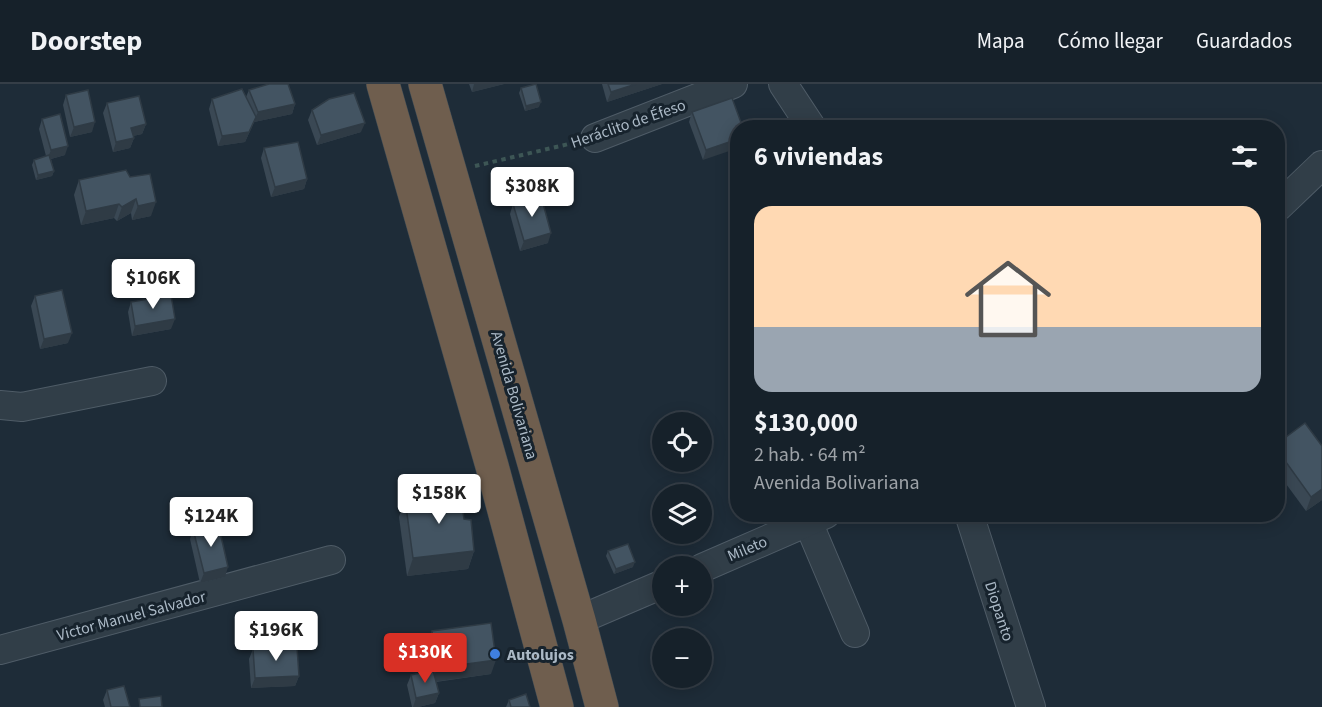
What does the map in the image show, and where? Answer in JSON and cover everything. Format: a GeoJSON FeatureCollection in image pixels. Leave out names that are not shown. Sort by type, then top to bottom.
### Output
{"type":"FeatureCollection","features":[{"type":"Feature","properties":{"kind":"highway"},"geometry":{"type":"LineString","coordinates":[[383,84],[492,466],[557,707]]}},
{"type":"Feature","properties":{"kind":"highway","name":"Avenida Bolivariana"},"geometry":{"type":"LineString","coordinates":[[425,84],[602,707]]}},
{"type":"Feature","properties":{"kind":"street","name":"Heráclito de Éfeso"},"geometry":{"type":"LineString","coordinates":[[595,138],[733,84]]}},
{"type":"Feature","properties":{"kind":"street"},"geometry":{"type":"LineString","coordinates":[[783,84],[807,120]]}},
{"type":"Feature","properties":{"kind":"street"},"geometry":{"type":"LineString","coordinates":[[1285,200],[1322,165]]}},
{"type":"Feature","properties":{"kind":"street"},"geometry":{"type":"LineString","coordinates":[[0,405],[22,407],[152,381]]}},
{"type":"Feature","properties":{"kind":"street","name":"Mileto"},"geometry":{"type":"LineString","coordinates":[[712,564],[808,522]]}},
{"type":"Feature","properties":{"kind":"street"},"geometry":{"type":"LineString","coordinates":[[818,522],[855,633]]}},
{"type":"Feature","properties":{"kind":"street","name":"Diopanto"},"geometry":{"type":"LineString","coordinates":[[972,522],[1031,707]]}},
{"type":"Feature","properties":{"kind":"street","name":"Victor Manuel Salvador"},"geometry":{"type":"LineString","coordinates":[[0,650],[331,560]]}},
{"type":"Feature","properties":{"kind":"street"},"geometry":{"type":"LineString","coordinates":[[579,620],[652,589]]}},
{"type":"Feature","properties":{"kind":"path","name":"Heráclito de Éfeso"},"geometry":{"type":"LineString","coordinates":[[451,172],[595,138]]}},
{"type":"Feature","properties":{"kind":"building"},"geometry":{"type":"Polygon","coordinates":[[[269,84],[288,84],[295,104],[258,112],[249,90],[269,84]]]}},
{"type":"Feature","properties":{"kind":"building"},"geometry":{"type":"Polygon","coordinates":[[[536,84],[541,102],[526,106],[521,88],[536,84]]]}},
{"type":"Feature","properties":{"kind":"building"},"geometry":{"type":"Polygon","coordinates":[[[608,84],[636,84],[611,92],[608,84]]]}},
{"type":"Feature","properties":{"kind":"building"},"geometry":{"type":"Polygon","coordinates":[[[242,89],[256,117],[249,132],[222,136],[212,99],[242,89]]]}},
{"type":"Feature","properties":{"kind":"building"},"geometry":{"type":"Polygon","coordinates":[[[88,90],[95,122],[74,127],[66,95],[88,90]]]}},
{"type":"Feature","properties":{"kind":"building"},"geometry":{"type":"Polygon","coordinates":[[[354,93],[365,123],[321,135],[312,110],[329,99],[354,93]]]}},
{"type":"Feature","properties":{"kind":"building"},"geometry":{"type":"Polygon","coordinates":[[[139,96],[146,124],[131,128],[134,138],[116,142],[107,103],[139,96]]]}},
{"type":"Feature","properties":{"kind":"building"},"geometry":{"type":"Polygon","coordinates":[[[732,98],[740,120],[730,120],[730,142],[706,150],[692,112],[732,98]]]}},
{"type":"Feature","properties":{"kind":"building"},"geometry":{"type":"Polygon","coordinates":[[[60,114],[68,146],[51,150],[42,119],[60,114]]]}},
{"type":"Feature","properties":{"kind":"building"},"geometry":{"type":"Polygon","coordinates":[[[298,142],[307,179],[275,187],[264,148],[298,142]]]}},
{"type":"Feature","properties":{"kind":"building"},"geometry":{"type":"Polygon","coordinates":[[[49,155],[54,171],[38,175],[34,160],[49,155]]]}},
{"type":"Feature","properties":{"kind":"building"},"geometry":{"type":"Polygon","coordinates":[[[126,170],[130,177],[150,174],[156,202],[138,206],[136,199],[122,207],[119,204],[86,211],[79,180],[126,170]]]}},
{"type":"Feature","properties":{"kind":"building"},"geometry":{"type":"Polygon","coordinates":[[[541,196],[551,233],[524,241],[513,204],[541,196]]]}},
{"type":"Feature","properties":{"kind":"building"},"geometry":{"type":"Polygon","coordinates":[[[62,290],[72,333],[44,339],[35,296],[62,290]]]}},
{"type":"Feature","properties":{"kind":"building"},"geometry":{"type":"Polygon","coordinates":[[[171,295],[175,319],[135,326],[131,302],[171,295]]]}},
{"type":"Feature","properties":{"kind":"building"},"geometry":{"type":"Polygon","coordinates":[[[1305,423],[1322,446],[1322,489],[1311,497],[1285,461],[1285,438],[1305,423]]]}},
{"type":"Feature","properties":{"kind":"building"},"geometry":{"type":"Polygon","coordinates":[[[460,491],[464,519],[471,520],[474,551],[413,558],[405,499],[460,491]]]}},
{"type":"Feature","properties":{"kind":"building"},"geometry":{"type":"Polygon","coordinates":[[[218,523],[228,567],[204,573],[193,529],[218,523]]]}},
{"type":"Feature","properties":{"kind":"building"},"geometry":{"type":"Polygon","coordinates":[[[628,544],[635,562],[616,569],[608,551],[628,544]]]}},
{"type":"Feature","properties":{"kind":"building"},"geometry":{"type":"Polygon","coordinates":[[[491,623],[496,660],[437,668],[432,631],[491,623]]]}},
{"type":"Feature","properties":{"kind":"building"},"geometry":{"type":"Polygon","coordinates":[[[297,647],[299,676],[255,678],[253,649],[297,647]]]}},
{"type":"Feature","properties":{"kind":"building"},"geometry":{"type":"Polygon","coordinates":[[[433,670],[439,693],[416,698],[411,675],[433,670]]]}},
{"type":"Feature","properties":{"kind":"building"},"geometry":{"type":"Polygon","coordinates":[[[124,686],[130,707],[111,707],[107,690],[124,686]]]}},
{"type":"Feature","properties":{"kind":"building"},"geometry":{"type":"Polygon","coordinates":[[[526,694],[530,707],[511,707],[509,700],[526,694]]]}},
{"type":"Feature","properties":{"kind":"building"},"geometry":{"type":"Polygon","coordinates":[[[161,696],[162,707],[140,707],[139,699],[161,696]]]}},
{"type":"Feature","properties":{"kind":"place","name":"Autolujos"},"geometry":{"type":"Point","coordinates":[495,654]}}]}
